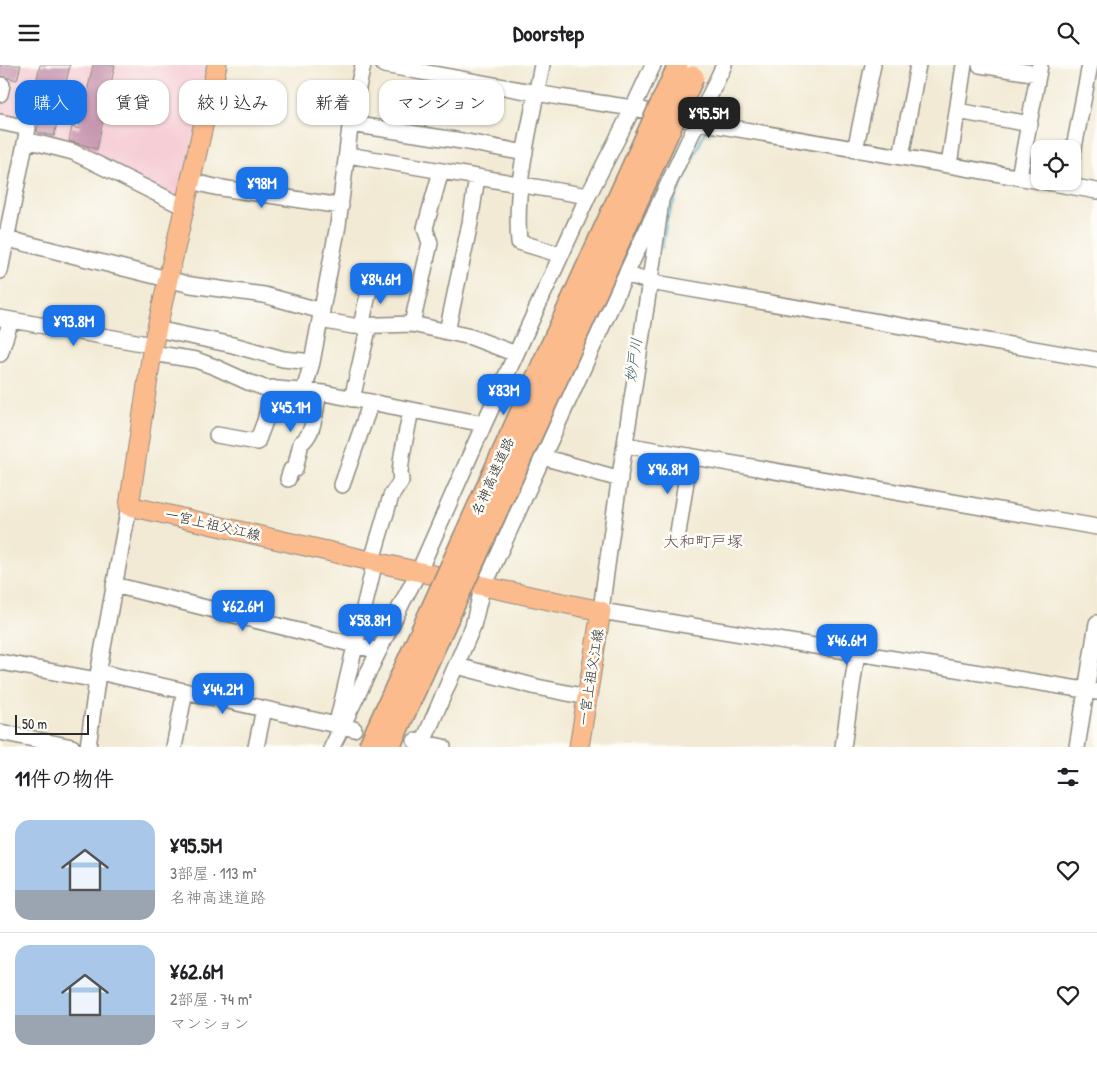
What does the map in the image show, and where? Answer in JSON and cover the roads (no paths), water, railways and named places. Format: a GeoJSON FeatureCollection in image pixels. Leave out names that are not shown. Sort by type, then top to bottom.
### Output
{"type":"FeatureCollection","features":[{"type":"Feature","properties":{"kind":"highway","name":"名神高速道路"},"geometry":{"type":"LineString","coordinates":[[389,747],[685,73]]}},
{"type":"Feature","properties":{"kind":"highway","name":"名神高速道路"},"geometry":{"type":"LineString","coordinates":[[369,747],[619,221]]}},
{"type":"Feature","properties":{"kind":"highway"},"geometry":{"type":"LineString","coordinates":[[421,616],[510,424],[619,221]]}},
{"type":"Feature","properties":{"kind":"highway"},"geometry":{"type":"LineString","coordinates":[[448,628],[580,341],[619,221]]}},
{"type":"Feature","properties":{"kind":"main road"},"geometry":{"type":"LineString","coordinates":[[129,505],[154,342],[217,65]]}},
{"type":"Feature","properties":{"kind":"main road","name":"一宮上祖父江線"},"geometry":{"type":"LineString","coordinates":[[129,505],[485,587],[601,611],[579,747]]}},
{"type":"Feature","properties":{"kind":"street"},"geometry":{"type":"LineString","coordinates":[[360,80],[363,65]]}},
{"type":"Feature","properties":{"kind":"street"},"geometry":{"type":"LineString","coordinates":[[384,65],[537,93],[633,108],[698,122],[855,150],[1031,179]]}},
{"type":"Feature","properties":{"kind":"street"},"geometry":{"type":"LineString","coordinates":[[542,65],[519,184],[517,220],[519,242],[561,255]]}},
{"type":"Feature","properties":{"kind":"street"},"geometry":{"type":"LineString","coordinates":[[442,747],[420,743],[457,666],[473,627],[481,593],[626,274],[724,65]]}},
{"type":"Feature","properties":{"kind":"street"},"geometry":{"type":"LineString","coordinates":[[855,150],[873,65]]}},
{"type":"Feature","properties":{"kind":"street"},"geometry":{"type":"LineString","coordinates":[[901,157],[918,65]]}},
{"type":"Feature","properties":{"kind":"street"},"geometry":{"type":"LineString","coordinates":[[949,165],[964,65]]}},
{"type":"Feature","properties":{"kind":"street"},"geometry":{"type":"LineString","coordinates":[[980,65],[1039,70],[1020,177]]}},
{"type":"Feature","properties":{"kind":"street"},"geometry":{"type":"LineString","coordinates":[[1075,140],[1090,65]]}},
{"type":"Feature","properties":{"kind":"street"},"geometry":{"type":"LineString","coordinates":[[332,747],[419,571],[588,196],[651,69]]}},
{"type":"Feature","properties":{"kind":"street"},"geometry":{"type":"LineString","coordinates":[[0,85],[2,85],[0,94]]}},
{"type":"Feature","properties":{"kind":"street"},"geometry":{"type":"LineString","coordinates":[[957,111],[1030,124]]}},
{"type":"Feature","properties":{"kind":"street"},"geometry":{"type":"LineString","coordinates":[[0,122],[28,128],[3,238],[0,271]]}},
{"type":"Feature","properties":{"kind":"street"},"geometry":{"type":"LineString","coordinates":[[288,479],[290,470],[295,469],[301,443],[307,440],[311,429],[312,362],[341,206],[351,125]]}},
{"type":"Feature","properties":{"kind":"street"},"geometry":{"type":"LineString","coordinates":[[363,125],[525,153]]}},
{"type":"Feature","properties":{"kind":"street"},"geometry":{"type":"LineString","coordinates":[[26,140],[73,152],[184,207]]}},
{"type":"Feature","properties":{"kind":"street"},"geometry":{"type":"LineString","coordinates":[[348,155],[588,196]]}},
{"type":"Feature","properties":{"kind":"street"},"geometry":{"type":"LineString","coordinates":[[412,324],[430,243],[425,228],[441,171]]}},
{"type":"Feature","properties":{"kind":"street"},"geometry":{"type":"LineString","coordinates":[[447,332],[470,223],[477,177]]}},
{"type":"Feature","properties":{"kind":"street"},"geometry":{"type":"LineString","coordinates":[[190,181],[215,187],[341,206]]}},
{"type":"Feature","properties":{"kind":"street"},"geometry":{"type":"LineString","coordinates":[[1081,187],[1097,191]]}},
{"type":"Feature","properties":{"kind":"street"},"geometry":{"type":"LineString","coordinates":[[661,200],[654,283],[629,446],[620,479],[601,611],[1092,691]]}},
{"type":"Feature","properties":{"kind":"street"},"geometry":{"type":"LineString","coordinates":[[3,238],[168,279],[206,287],[264,295],[345,325],[412,324],[471,337],[516,354]]}},
{"type":"Feature","properties":{"kind":"street"},"geometry":{"type":"LineString","coordinates":[[626,274],[654,283],[1097,360]]}},
{"type":"Feature","properties":{"kind":"street"},"geometry":{"type":"LineString","coordinates":[[352,399],[372,277]]}},
{"type":"Feature","properties":{"kind":"street"},"geometry":{"type":"LineString","coordinates":[[0,354],[5,319],[154,342],[233,345],[283,359],[312,362]]}},
{"type":"Feature","properties":{"kind":"street"},"geometry":{"type":"LineString","coordinates":[[154,342],[264,387],[312,392],[484,424]]}},
{"type":"Feature","properties":{"kind":"street"},"geometry":{"type":"LineString","coordinates":[[217,435],[257,442],[274,388]]}},
{"type":"Feature","properties":{"kind":"street"},"geometry":{"type":"LineString","coordinates":[[342,485],[371,402]]}},
{"type":"Feature","properties":{"kind":"street"},"geometry":{"type":"LineString","coordinates":[[344,726],[356,644],[373,560],[391,497],[401,481],[402,455],[411,410]]}},
{"type":"Feature","properties":{"kind":"street"},"geometry":{"type":"LineString","coordinates":[[629,446],[1097,527]]}},
{"type":"Feature","properties":{"kind":"street"},"geometry":{"type":"LineString","coordinates":[[677,539],[690,456]]}},
{"type":"Feature","properties":{"kind":"street"},"geometry":{"type":"LineString","coordinates":[[543,457],[620,479]]}},
{"type":"Feature","properties":{"kind":"street"},"geometry":{"type":"LineString","coordinates":[[88,747],[98,676],[129,505]]}},
{"type":"Feature","properties":{"kind":"street"},"geometry":{"type":"LineString","coordinates":[[114,585],[379,651]]}},
{"type":"Feature","properties":{"kind":"street"},"geometry":{"type":"LineString","coordinates":[[1078,747],[1092,691],[1097,623]]}},
{"type":"Feature","properties":{"kind":"street"},"geometry":{"type":"LineString","coordinates":[[843,747],[857,653]]}},
{"type":"Feature","properties":{"kind":"street"},"geometry":{"type":"LineString","coordinates":[[0,662],[185,691],[344,726]]}},
{"type":"Feature","properties":{"kind":"street"},"geometry":{"type":"LineString","coordinates":[[457,666],[537,687],[587,697]]}},
{"type":"Feature","properties":{"kind":"street"},"geometry":{"type":"LineString","coordinates":[[174,747],[185,691]]}},
{"type":"Feature","properties":{"kind":"street"},"geometry":{"type":"LineString","coordinates":[[256,747],[264,709]]}},
{"type":"Feature","properties":{"kind":"street"},"geometry":{"type":"LineString","coordinates":[[0,732],[72,747]]}},
{"type":"Feature","properties":{"kind":"waterway","name":"妙戸川"},"geometry":{"type":"LineString","coordinates":[[712,116],[719,101],[713,98]]}},
{"type":"Feature","properties":{"kind":"waterway","name":"妙戸川"},"geometry":{"type":"LineString","coordinates":[[662,247],[667,217],[706,129]]}},
{"type":"Feature","properties":{"kind":"district","name":"大和町戸塚"},"geometry":{"type":"Point","coordinates":[703,541]}}]}
